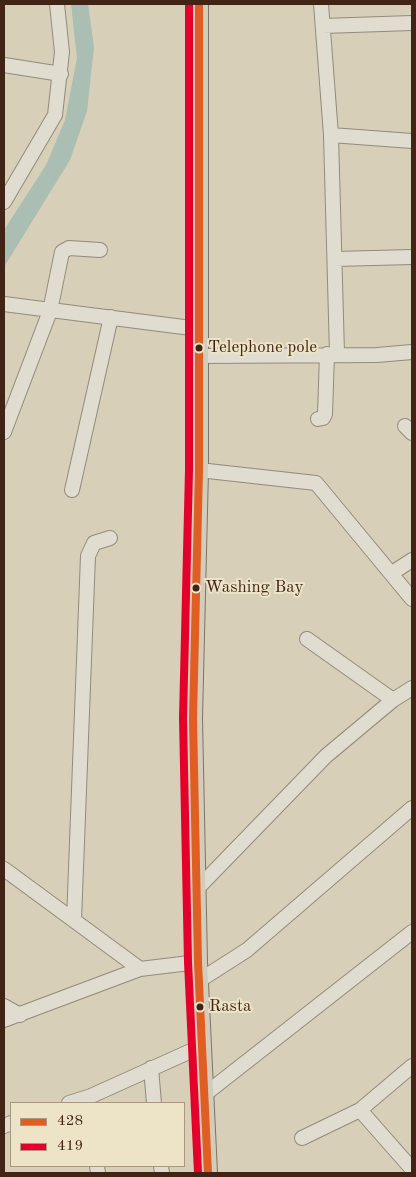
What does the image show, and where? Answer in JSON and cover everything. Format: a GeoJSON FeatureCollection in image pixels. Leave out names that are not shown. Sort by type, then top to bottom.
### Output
{"type":"FeatureCollection","features":[{"type":"Feature","properties":{"kind":"main road"},"geometry":{"type":"LineString","coordinates":[[199,4],[200,356],[193,718],[198,970],[208,1173]]}},
{"type":"Feature","properties":{"kind":"street"},"geometry":{"type":"LineString","coordinates":[[4,202],[56,115],[62,52],[57,4]]}},
{"type":"Feature","properties":{"kind":"street"},"geometry":{"type":"LineString","coordinates":[[318,419],[324,418],[325,414],[332,354],[335,259],[331,135],[321,4]]}},
{"type":"Feature","properties":{"kind":"street"},"geometry":{"type":"LineString","coordinates":[[324,26],[412,23]]}},
{"type":"Feature","properties":{"kind":"street"},"geometry":{"type":"LineString","coordinates":[[4,65],[61,74]]}},
{"type":"Feature","properties":{"kind":"street"},"geometry":{"type":"LineString","coordinates":[[331,135],[412,141]]}},
{"type":"Feature","properties":{"kind":"street"},"geometry":{"type":"LineString","coordinates":[[4,432],[50,311],[65,249],[100,250]]}},
{"type":"Feature","properties":{"kind":"street"},"geometry":{"type":"LineString","coordinates":[[335,259],[412,257]]}},
{"type":"Feature","properties":{"kind":"street"},"geometry":{"type":"LineString","coordinates":[[4,304],[199,329]]}},
{"type":"Feature","properties":{"kind":"street"},"geometry":{"type":"LineString","coordinates":[[72,490],[111,317]]}},
{"type":"Feature","properties":{"kind":"street"},"geometry":{"type":"LineString","coordinates":[[200,356],[377,355],[412,352]]}},
{"type":"Feature","properties":{"kind":"street"},"geometry":{"type":"LineString","coordinates":[[199,470],[316,483],[412,599]]}},
{"type":"Feature","properties":{"kind":"street"},"geometry":{"type":"LineString","coordinates":[[74,920],[88,556],[94,543],[110,538]]}},
{"type":"Feature","properties":{"kind":"street"},"geometry":{"type":"LineString","coordinates":[[392,573],[412,560]]}},
{"type":"Feature","properties":{"kind":"street"},"geometry":{"type":"LineString","coordinates":[[307,638],[393,700]]}},
{"type":"Feature","properties":{"kind":"street"},"geometry":{"type":"LineString","coordinates":[[196,890],[326,756],[393,700],[412,688]]}},
{"type":"Feature","properties":{"kind":"street"},"geometry":{"type":"LineString","coordinates":[[4,1020],[140,969],[198,970],[200,980],[225,966],[247,950],[412,808]]}},
{"type":"Feature","properties":{"kind":"street"},"geometry":{"type":"LineString","coordinates":[[4,869],[140,969]]}},
{"type":"Feature","properties":{"kind":"street"},"geometry":{"type":"LineString","coordinates":[[204,1096],[412,932]]}},
{"type":"Feature","properties":{"kind":"street"},"geometry":{"type":"LineString","coordinates":[[4,1006],[20,1015]]}},
{"type":"Feature","properties":{"kind":"street"},"geometry":{"type":"LineString","coordinates":[[77,1102],[92,1100],[151,1068],[202,1046]]}},
{"type":"Feature","properties":{"kind":"street"},"geometry":{"type":"LineString","coordinates":[[302,1138],[360,1110],[412,1066]]}},
{"type":"Feature","properties":{"kind":"street"},"geometry":{"type":"LineString","coordinates":[[151,1068],[154,1102]]}},
{"type":"Feature","properties":{"kind":"street"},"geometry":{"type":"LineString","coordinates":[[360,1110],[412,1169]]}},
{"type":"Feature","properties":{"kind":"shaded area"},"geometry":{"type":"Polygon","coordinates":[[[71,4],[88,4],[94,47],[87,111],[70,160],[4,267],[4,230],[46,165],[65,120],[77,58],[71,4]]]}},
{"type":"Feature","properties":{"kind":"transit line","name":"419"},"geometry":{"type":"LineString","coordinates":[[189,4],[189,470],[183,718],[188,962],[198,1173]]}},
{"type":"Feature","properties":{"kind":"transit line","name":"428"},"geometry":{"type":"LineString","coordinates":[[199,4],[199,470],[193,718],[198,962],[208,1173]]}},
{"type":"Feature","properties":{"kind":"place","name":"Telephone pole"},"geometry":{"type":"Point","coordinates":[199,348]}},
{"type":"Feature","properties":{"kind":"place","name":"Washing Bay"},"geometry":{"type":"Point","coordinates":[196,588]}},
{"type":"Feature","properties":{"kind":"place","name":"Rasta"},"geometry":{"type":"Point","coordinates":[200,1007]}}]}
